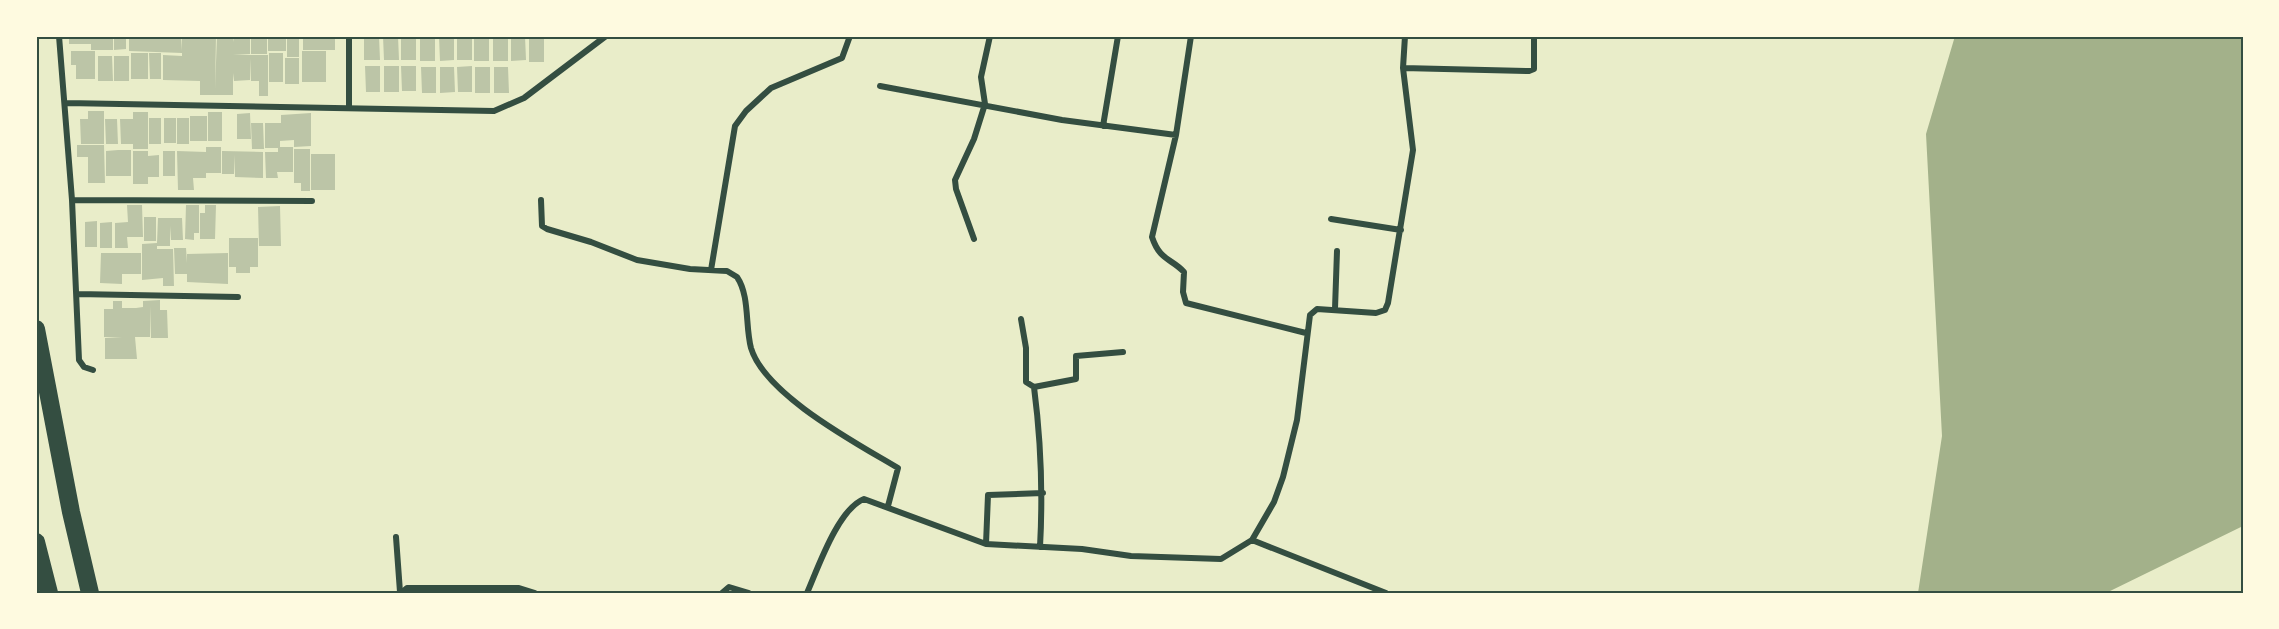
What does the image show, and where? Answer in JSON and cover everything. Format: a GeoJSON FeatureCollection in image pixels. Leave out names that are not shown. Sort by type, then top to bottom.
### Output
{"type":"FeatureCollection","features":[{"type":"Feature","properties":{"kind":"highway"},"geometry":{"type":"LineString","coordinates":[[36,329],[71,512],[90,593]]}},
{"type":"Feature","properties":{"kind":"highway"},"geometry":{"type":"LineString","coordinates":[[71,512],[103,593]]}},
{"type":"Feature","properties":{"kind":"highway"},"geometry":{"type":"LineString","coordinates":[[36,542],[48,593]]}},
{"type":"Feature","properties":{"kind":"street"},"geometry":{"type":"LineString","coordinates":[[59,36],[72,200],[79,360],[84,367],[93,370]]}},
{"type":"Feature","properties":{"kind":"street"},"geometry":{"type":"LineString","coordinates":[[349,36],[349,106]]}},
{"type":"Feature","properties":{"kind":"street"},"geometry":{"type":"LineString","coordinates":[[66,103],[349,106],[494,111],[524,98],[606,36]]}},
{"type":"Feature","properties":{"kind":"street"},"geometry":{"type":"LineString","coordinates":[[711,270],[735,126],[746,111],[771,88],[842,58],[850,36]]}},
{"type":"Feature","properties":{"kind":"street"},"geometry":{"type":"LineString","coordinates":[[974,239],[956,189],[955,180],[974,138],[985,104],[981,77],[990,36]]}},
{"type":"Feature","properties":{"kind":"street"},"geometry":{"type":"LineString","coordinates":[[1103,126],[1118,36]]}},
{"type":"Feature","properties":{"kind":"street"},"geometry":{"type":"LineString","coordinates":[[1191,36],[1176,135],[1152,237],[1167,262],[1184,272],[1183,298],[1191,306],[1306,333]]}},
{"type":"Feature","properties":{"kind":"street"},"geometry":{"type":"LineString","coordinates":[[807,593],[842,520],[854,506],[864,499],[986,544],[1082,549],[1153,558],[1221,559],[1252,540],[1274,502],[1283,477],[1297,420],[1307,322],[1313,311],[1335,309],[1376,313],[1385,310],[1401,230],[1413,135],[1403,68],[1406,36]]}},
{"type":"Feature","properties":{"kind":"street"},"geometry":{"type":"LineString","coordinates":[[1403,68],[1529,71],[1534,69],[1535,63],[1534,36]]}},
{"type":"Feature","properties":{"kind":"street"},"geometry":{"type":"LineString","coordinates":[[880,86],[909,89],[937,98],[985,104],[1103,126],[1176,135]]}},
{"type":"Feature","properties":{"kind":"street"},"geometry":{"type":"LineString","coordinates":[[72,200],[312,201]]}},
{"type":"Feature","properties":{"kind":"street"},"geometry":{"type":"LineString","coordinates":[[541,200],[540,219],[542,226],[547,229],[591,242],[637,260],[690,270],[727,271],[739,279],[751,350],[764,371],[827,427],[898,468],[888,506]]}},
{"type":"Feature","properties":{"kind":"street"},"geometry":{"type":"LineString","coordinates":[[1331,219],[1401,230]]}},
{"type":"Feature","properties":{"kind":"street"},"geometry":{"type":"LineString","coordinates":[[1335,309],[1337,251]]}},
{"type":"Feature","properties":{"kind":"street"},"geometry":{"type":"LineString","coordinates":[[77,294],[238,297]]}},
{"type":"Feature","properties":{"kind":"street"},"geometry":{"type":"LineString","coordinates":[[1021,319],[1026,348],[1026,382],[1034,387],[1076,379],[1076,356],[1123,352]]}},
{"type":"Feature","properties":{"kind":"street"},"geometry":{"type":"LineString","coordinates":[[1034,387],[1043,493],[1040,547]]}},
{"type":"Feature","properties":{"kind":"street"},"geometry":{"type":"LineString","coordinates":[[986,544],[988,495],[1043,493]]}},
{"type":"Feature","properties":{"kind":"street"},"geometry":{"type":"LineString","coordinates":[[396,537],[401,593]]}},
{"type":"Feature","properties":{"kind":"street"},"geometry":{"type":"LineString","coordinates":[[1252,540],[1386,593]]}},
{"type":"Feature","properties":{"kind":"street"},"geometry":{"type":"LineString","coordinates":[[722,593],[729,587],[749,593]]}},
{"type":"Feature","properties":{"kind":"street"},"geometry":{"type":"LineString","coordinates":[[401,593],[407,588],[519,588],[535,593]]}},
{"type":"Feature","properties":{"kind":"shaded area"},"geometry":{"type":"Polygon","coordinates":[[[1955,36],[2243,36],[2243,526],[2106,593],[1918,593],[1942,436],[1926,134],[1955,36]]]}},
{"type":"Feature","properties":{"kind":"building"},"geometry":{"type":"Polygon","coordinates":[[[69,36],[113,36],[113,50],[91,50],[91,44],[69,44],[69,36]]]}},
{"type":"Feature","properties":{"kind":"building"},"geometry":{"type":"Polygon","coordinates":[[[114,36],[126,36],[126,49],[114,50],[114,36]]]}},
{"type":"Feature","properties":{"kind":"building"},"geometry":{"type":"Polygon","coordinates":[[[129,36],[181,36],[181,51],[182,36],[216,36],[215,89],[217,36],[233,36],[233,42],[234,36],[250,36],[250,54],[233,55],[268,55],[268,96],[259,96],[259,81],[251,81],[250,58],[250,80],[234,81],[233,73],[233,95],[200,95],[200,81],[163,80],[163,55],[182,56],[182,53],[129,51],[129,36]]]}},
{"type":"Feature","properties":{"kind":"building"},"geometry":{"type":"Polygon","coordinates":[[[251,36],[267,36],[267,54],[251,54],[251,36]]]}},
{"type":"Feature","properties":{"kind":"building"},"geometry":{"type":"Polygon","coordinates":[[[268,36],[286,36],[286,51],[268,51],[268,36]]]}},
{"type":"Feature","properties":{"kind":"building"},"geometry":{"type":"Polygon","coordinates":[[[287,36],[299,36],[299,57],[287,57],[287,36]]]}},
{"type":"Feature","properties":{"kind":"building"},"geometry":{"type":"Polygon","coordinates":[[[303,36],[335,36],[335,50],[303,50],[303,36]]]}},
{"type":"Feature","properties":{"kind":"building"},"geometry":{"type":"Polygon","coordinates":[[[364,36],[379,36],[380,60],[364,60],[364,36]]]}},
{"type":"Feature","properties":{"kind":"building"},"geometry":{"type":"Polygon","coordinates":[[[383,36],[398,36],[399,60],[384,60],[383,36]]]}},
{"type":"Feature","properties":{"kind":"building"},"geometry":{"type":"Polygon","coordinates":[[[401,36],[416,36],[416,60],[401,60],[401,36]]]}},
{"type":"Feature","properties":{"kind":"building"},"geometry":{"type":"Polygon","coordinates":[[[420,36],[435,36],[435,61],[420,61],[420,36]]]}},
{"type":"Feature","properties":{"kind":"building"},"geometry":{"type":"Polygon","coordinates":[[[439,36],[454,36],[454,60],[440,61],[439,36]]]}},
{"type":"Feature","properties":{"kind":"building"},"geometry":{"type":"Polygon","coordinates":[[[457,36],[472,36],[472,60],[457,60],[457,36]]]}},
{"type":"Feature","properties":{"kind":"building"},"geometry":{"type":"Polygon","coordinates":[[[474,36],[489,36],[489,61],[474,61],[474,36]]]}},
{"type":"Feature","properties":{"kind":"building"},"geometry":{"type":"Polygon","coordinates":[[[493,36],[508,36],[508,61],[493,61],[493,36]]]}},
{"type":"Feature","properties":{"kind":"building"},"geometry":{"type":"Polygon","coordinates":[[[511,36],[525,36],[526,60],[511,61],[511,36]]]}},
{"type":"Feature","properties":{"kind":"building"},"geometry":{"type":"Polygon","coordinates":[[[529,37],[544,37],[544,62],[529,62],[529,37]]]}},
{"type":"Feature","properties":{"kind":"building"},"geometry":{"type":"Polygon","coordinates":[[[71,51],[95,51],[95,79],[76,79],[76,65],[71,65],[71,51]]]}},
{"type":"Feature","properties":{"kind":"building"},"geometry":{"type":"Polygon","coordinates":[[[302,51],[326,51],[326,82],[302,82],[302,51]]]}},
{"type":"Feature","properties":{"kind":"building"},"geometry":{"type":"Polygon","coordinates":[[[131,53],[148,53],[148,79],[131,79],[131,53]]]}},
{"type":"Feature","properties":{"kind":"building"},"geometry":{"type":"Polygon","coordinates":[[[149,53],[161,53],[161,79],[150,79],[149,53]]]}},
{"type":"Feature","properties":{"kind":"building"},"geometry":{"type":"Polygon","coordinates":[[[269,53],[283,53],[283,82],[269,82],[269,53]]]}},
{"type":"Feature","properties":{"kind":"building"},"geometry":{"type":"Polygon","coordinates":[[[98,56],[112,56],[113,81],[98,81],[98,56]]]}},
{"type":"Feature","properties":{"kind":"building"},"geometry":{"type":"Polygon","coordinates":[[[114,56],[129,56],[129,81],[114,81],[114,56]]]}},
{"type":"Feature","properties":{"kind":"building"},"geometry":{"type":"Polygon","coordinates":[[[285,58],[299,58],[299,84],[285,84],[285,58]]]}},
{"type":"Feature","properties":{"kind":"building"},"geometry":{"type":"Polygon","coordinates":[[[365,66],[380,66],[380,92],[366,92],[365,66]]]}},
{"type":"Feature","properties":{"kind":"building"},"geometry":{"type":"Polygon","coordinates":[[[384,66],[399,66],[399,92],[384,92],[384,66]]]}},
{"type":"Feature","properties":{"kind":"building"},"geometry":{"type":"Polygon","coordinates":[[[401,66],[416,66],[416,91],[402,91],[401,66]]]}},
{"type":"Feature","properties":{"kind":"building"},"geometry":{"type":"Polygon","coordinates":[[[472,66],[472,92],[458,92],[457,67],[472,66]]]}},
{"type":"Feature","properties":{"kind":"building"},"geometry":{"type":"Polygon","coordinates":[[[421,67],[436,67],[436,93],[422,93],[421,67]]]}},
{"type":"Feature","properties":{"kind":"building"},"geometry":{"type":"Polygon","coordinates":[[[440,67],[454,67],[455,92],[440,93],[440,67]]]}},
{"type":"Feature","properties":{"kind":"building"},"geometry":{"type":"Polygon","coordinates":[[[475,67],[490,67],[490,93],[475,93],[475,67]]]}},
{"type":"Feature","properties":{"kind":"building"},"geometry":{"type":"Polygon","coordinates":[[[494,67],[508,67],[509,93],[494,93],[494,67]]]}},
{"type":"Feature","properties":{"kind":"building"},"geometry":{"type":"Polygon","coordinates":[[[88,111],[104,111],[104,144],[81,144],[80,119],[88,119],[88,111]]]}},
{"type":"Feature","properties":{"kind":"building"},"geometry":{"type":"Polygon","coordinates":[[[133,112],[148,112],[148,149],[133,149],[133,144],[121,144],[120,119],[133,119],[133,112]]]}},
{"type":"Feature","properties":{"kind":"building"},"geometry":{"type":"Polygon","coordinates":[[[208,112],[222,112],[222,141],[208,141],[208,112]]]}},
{"type":"Feature","properties":{"kind":"building"},"geometry":{"type":"Polygon","coordinates":[[[250,113],[251,139],[237,139],[237,114],[250,113]]]}},
{"type":"Feature","properties":{"kind":"building"},"geometry":{"type":"Polygon","coordinates":[[[311,113],[311,146],[294,147],[294,140],[280,141],[280,147],[293,147],[293,172],[277,172],[278,178],[266,178],[265,152],[278,152],[278,148],[265,148],[265,123],[281,123],[281,115],[311,113]]]}},
{"type":"Feature","properties":{"kind":"building"},"geometry":{"type":"Polygon","coordinates":[[[190,116],[207,116],[207,141],[190,141],[190,116]]]}},
{"type":"Feature","properties":{"kind":"building"},"geometry":{"type":"Polygon","coordinates":[[[149,118],[161,118],[161,144],[149,144],[149,118]]]}},
{"type":"Feature","properties":{"kind":"building"},"geometry":{"type":"Polygon","coordinates":[[[164,118],[176,118],[176,143],[164,143],[164,118]]]}},
{"type":"Feature","properties":{"kind":"building"},"geometry":{"type":"Polygon","coordinates":[[[177,118],[189,118],[189,144],[177,144],[177,118]]]}},
{"type":"Feature","properties":{"kind":"building"},"geometry":{"type":"Polygon","coordinates":[[[105,119],[117,119],[118,144],[106,144],[105,119]]]}},
{"type":"Feature","properties":{"kind":"building"},"geometry":{"type":"Polygon","coordinates":[[[251,123],[263,123],[264,149],[252,149],[251,123]]]}},
{"type":"Feature","properties":{"kind":"building"},"geometry":{"type":"Polygon","coordinates":[[[77,145],[104,145],[105,183],[88,183],[88,157],[77,157],[77,145]]]}},
{"type":"Feature","properties":{"kind":"building"},"geometry":{"type":"Polygon","coordinates":[[[206,147],[221,147],[221,173],[206,173],[206,178],[193,178],[194,190],[178,190],[177,151],[206,152],[206,147]]]}},
{"type":"Feature","properties":{"kind":"building"},"geometry":{"type":"Polygon","coordinates":[[[294,149],[310,149],[310,191],[301,191],[301,183],[294,183],[294,149]]]}},
{"type":"Feature","properties":{"kind":"building"},"geometry":{"type":"Polygon","coordinates":[[[131,150],[131,176],[106,176],[106,151],[131,150]]]}},
{"type":"Feature","properties":{"kind":"building"},"geometry":{"type":"Polygon","coordinates":[[[133,151],[148,151],[148,156],[159,155],[159,177],[148,177],[148,184],[133,184],[133,151]]]}},
{"type":"Feature","properties":{"kind":"building"},"geometry":{"type":"Polygon","coordinates":[[[163,151],[175,151],[175,176],[163,176],[163,151]]]}},
{"type":"Feature","properties":{"kind":"building"},"geometry":{"type":"Polygon","coordinates":[[[222,151],[263,152],[263,178],[235,177],[235,155],[234,174],[222,174],[222,151]]]}},
{"type":"Feature","properties":{"kind":"building"},"geometry":{"type":"Polygon","coordinates":[[[311,154],[335,154],[335,190],[311,190],[311,154]]]}},
{"type":"Feature","properties":{"kind":"building"},"geometry":{"type":"Polygon","coordinates":[[[127,205],[142,205],[143,237],[127,237],[128,248],[115,248],[115,223],[128,222],[127,205]]]}},
{"type":"Feature","properties":{"kind":"building"},"geometry":{"type":"Polygon","coordinates":[[[186,205],[199,205],[199,233],[194,233],[194,240],[185,239],[186,205]]]}},
{"type":"Feature","properties":{"kind":"building"},"geometry":{"type":"Polygon","coordinates":[[[205,205],[216,205],[215,239],[200,239],[200,213],[205,213],[205,205]]]}},
{"type":"Feature","properties":{"kind":"building"},"geometry":{"type":"Polygon","coordinates":[[[280,206],[281,246],[259,246],[258,207],[280,206]]]}},
{"type":"Feature","properties":{"kind":"building"},"geometry":{"type":"Polygon","coordinates":[[[144,217],[156,217],[156,241],[144,241],[144,217]]]}},
{"type":"Feature","properties":{"kind":"building"},"geometry":{"type":"Polygon","coordinates":[[[158,218],[182,218],[183,240],[171,240],[170,226],[170,246],[157,246],[157,249],[173,249],[174,286],[163,286],[163,278],[142,280],[142,244],[157,243],[158,218]]]}},
{"type":"Feature","properties":{"kind":"building"},"geometry":{"type":"Polygon","coordinates":[[[97,221],[97,247],[85,247],[85,222],[97,221]]]}},
{"type":"Feature","properties":{"kind":"building"},"geometry":{"type":"Polygon","coordinates":[[[112,222],[112,248],[100,248],[100,223],[112,222]]]}},
{"type":"Feature","properties":{"kind":"building"},"geometry":{"type":"Polygon","coordinates":[[[229,238],[258,238],[258,267],[250,267],[250,273],[236,273],[236,267],[229,267],[229,238]]]}},
{"type":"Feature","properties":{"kind":"building"},"geometry":{"type":"Polygon","coordinates":[[[174,248],[186,248],[187,263],[187,254],[228,253],[228,284],[187,282],[187,274],[175,274],[174,248]]]}},
{"type":"Feature","properties":{"kind":"building"},"geometry":{"type":"Polygon","coordinates":[[[101,253],[141,253],[141,274],[122,274],[122,284],[100,283],[101,253]]]}},
{"type":"Feature","properties":{"kind":"building"},"geometry":{"type":"Polygon","coordinates":[[[160,300],[160,310],[167,310],[168,338],[151,338],[150,306],[150,337],[135,337],[137,359],[105,359],[105,338],[122,337],[104,337],[104,309],[113,309],[113,301],[122,301],[122,308],[136,308],[143,307],[143,301],[160,300]]]}}]}
